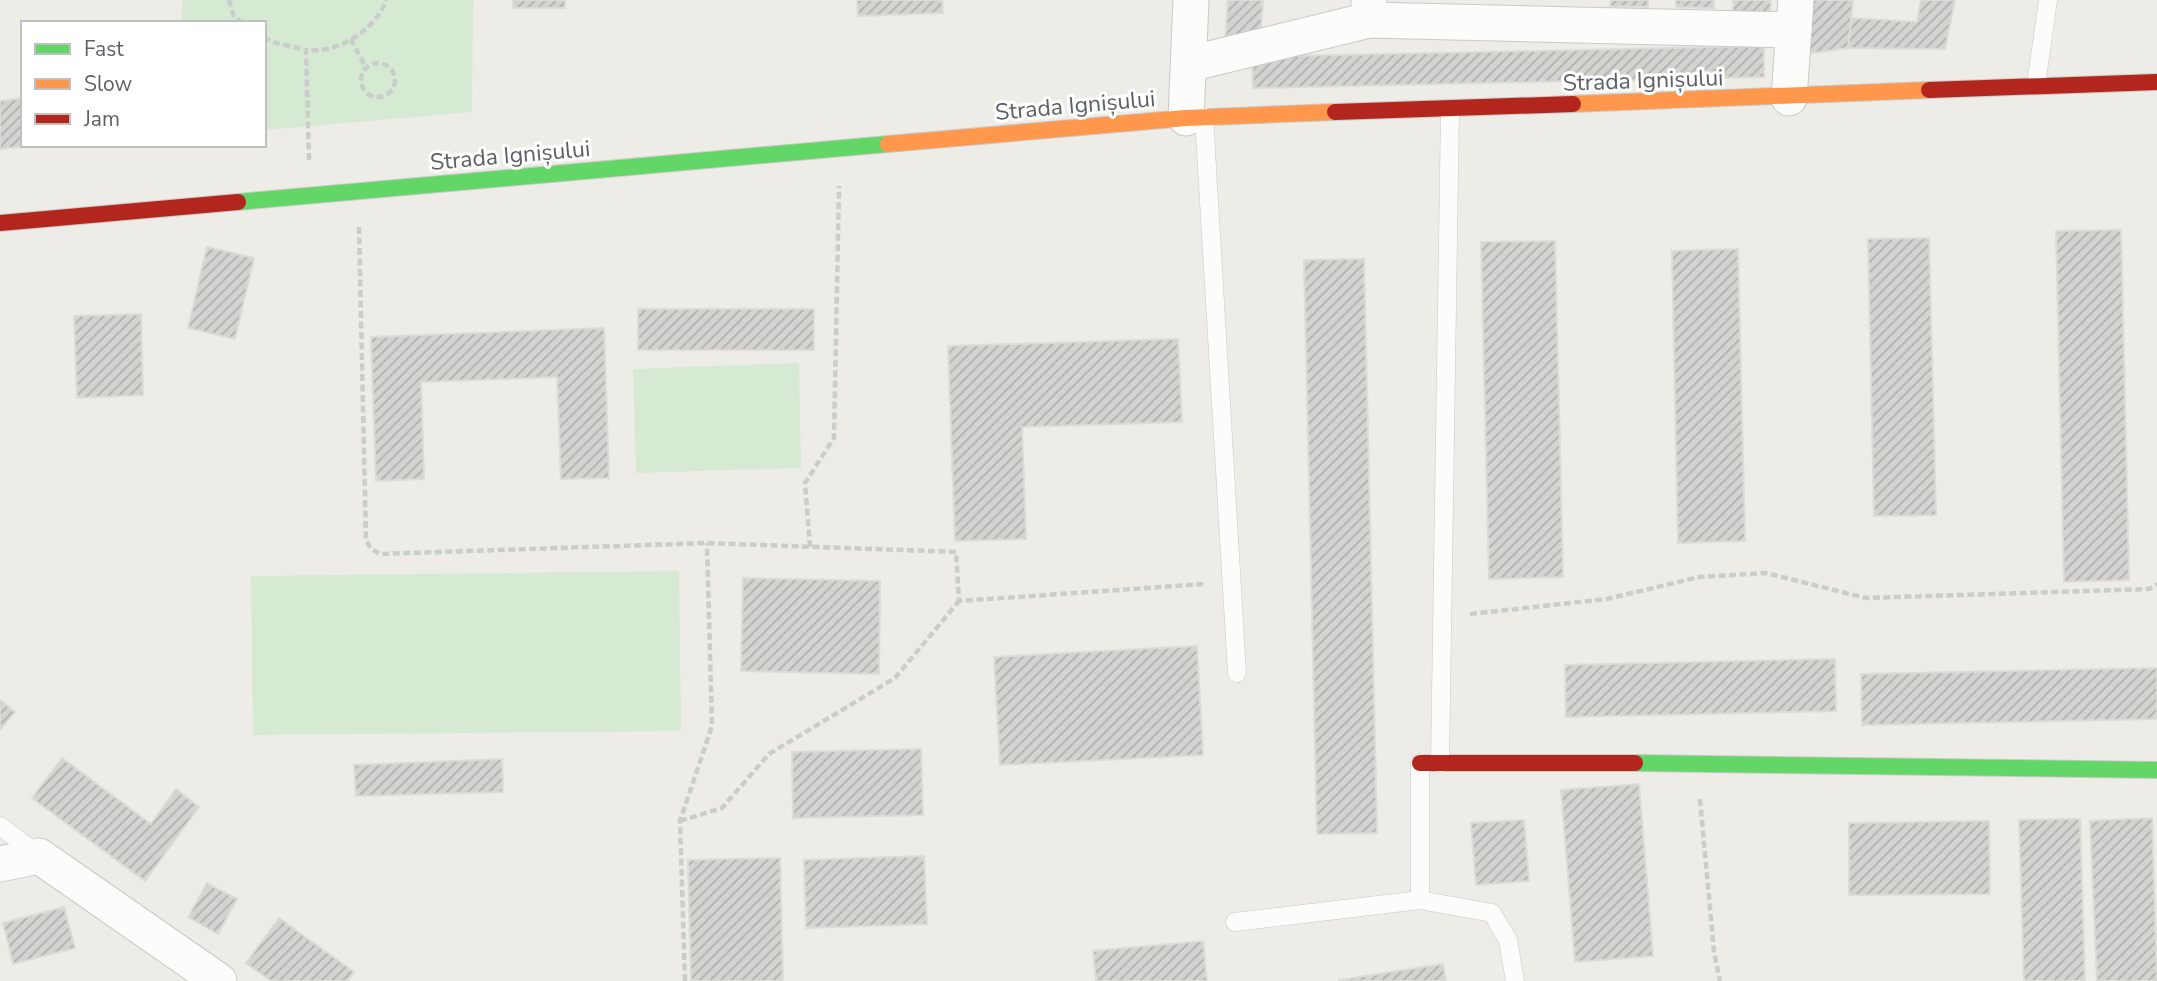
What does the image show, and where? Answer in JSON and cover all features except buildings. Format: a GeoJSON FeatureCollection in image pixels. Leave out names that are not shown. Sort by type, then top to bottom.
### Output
{"type":"FeatureCollection","features":[{"type":"Feature","properties":{"kind":"street"},"geometry":{"type":"LineString","coordinates":[[1191,0],[1189,64],[1196,118]]}},
{"type":"Feature","properties":{"kind":"street"},"geometry":{"type":"LineString","coordinates":[[1189,64],[1369,10],[1795,15],[1789,98]]}},
{"type":"Feature","properties":{"kind":"street","name":"Strada Ignișului"},"geometry":{"type":"LineString","coordinates":[[0,223],[1196,118],[1789,98],[2036,85],[2157,82]]}},
{"type":"Feature","properties":{"kind":"street"},"geometry":{"type":"LineString","coordinates":[[1420,763],[1697,763],[2157,770]]}},
{"type":"Feature","properties":{"kind":"street"},"geometry":{"type":"LineString","coordinates":[[0,864],[38,856],[219,981]]}},
{"type":"Feature","properties":{"kind":"lane"},"geometry":{"type":"LineString","coordinates":[[2036,85],[2048,0]]}},
{"type":"Feature","properties":{"kind":"lane"},"geometry":{"type":"LineString","coordinates":[[1440,764],[1450,109]]}},
{"type":"Feature","properties":{"kind":"lane"},"geometry":{"type":"LineString","coordinates":[[1196,118],[1237,673]]}},
{"type":"Feature","properties":{"kind":"lane"},"geometry":{"type":"LineString","coordinates":[[1420,763],[1420,900]]}},
{"type":"Feature","properties":{"kind":"lane"},"geometry":{"type":"LineString","coordinates":[[0,826],[38,856]]}},
{"type":"Feature","properties":{"kind":"lane"},"geometry":{"type":"LineString","coordinates":[[1235,922],[1420,900],[1492,913],[1508,940],[1514,981]]}},
{"type":"Feature","properties":{"kind":"path"},"geometry":{"type":"LineString","coordinates":[[229,0],[234,17],[240,21]]}},
{"type":"Feature","properties":{"kind":"path"},"geometry":{"type":"LineString","coordinates":[[266,38],[272,42],[317,51],[360,36],[381,15],[386,0]]}},
{"type":"Feature","properties":{"kind":"path"},"geometry":{"type":"LineString","coordinates":[[351,39],[366,68]]}},
{"type":"Feature","properties":{"kind":"path"},"geometry":{"type":"LineString","coordinates":[[306,50],[310,195]]}},
{"type":"Feature","properties":{"kind":"path"},"geometry":{"type":"LineString","coordinates":[[380,63],[391,68],[395,79],[392,90],[382,96],[367,93],[361,78],[366,68],[380,63]]}},
{"type":"Feature","properties":{"kind":"path"},"geometry":{"type":"LineString","coordinates":[[810,547],[805,483],[834,438],[840,148]]}},
{"type":"Feature","properties":{"kind":"path"},"geometry":{"type":"LineString","coordinates":[[358,191],[366,540],[371,549],[380,554],[707,543],[956,552],[959,601],[895,678],[769,754],[722,808],[680,821]]}},
{"type":"Feature","properties":{"kind":"path"},"geometry":{"type":"LineString","coordinates":[[685,981],[680,821],[712,726],[707,543]]}},
{"type":"Feature","properties":{"kind":"path"},"geometry":{"type":"LineString","coordinates":[[1441,617],[1607,599],[1699,577],[1766,573],[1866,598],[2149,589],[2157,584]]}},
{"type":"Feature","properties":{"kind":"path"},"geometry":{"type":"LineString","coordinates":[[959,601],[1230,582]]}},
{"type":"Feature","properties":{"kind":"path"},"geometry":{"type":"LineString","coordinates":[[1697,763],[1714,952],[1720,981]]}},
{"type":"Feature","properties":{"kind":"green space"},"geometry":{"type":"Polygon","coordinates":[[[183,0],[473,0],[472,112],[266,130],[266,21],[181,21],[183,0]]]}},
{"type":"Feature","properties":{"kind":"green space"},"geometry":{"type":"Polygon","coordinates":[[[799,363],[801,468],[636,473],[633,369],[799,363]]]}},
{"type":"Feature","properties":{"kind":"green space"},"geometry":{"type":"Polygon","coordinates":[[[679,571],[681,731],[253,735],[251,576],[679,571]]]}},
{"type":"Feature","properties":{"kind":"traffic: fast"},"geometry":{"type":"LineString","coordinates":[[238,202],[888,144]]}},
{"type":"Feature","properties":{"kind":"traffic: fast"},"geometry":{"type":"LineString","coordinates":[[1635,763],[2157,770]]}},
{"type":"Feature","properties":{"kind":"traffic: slow"},"geometry":{"type":"LineString","coordinates":[[1573,104],[1929,90]]}},
{"type":"Feature","properties":{"kind":"traffic: slow"},"geometry":{"type":"LineString","coordinates":[[888,144],[1186,118],[1335,112]]}},
{"type":"Feature","properties":{"kind":"traffic: jam"},"geometry":{"type":"LineString","coordinates":[[1929,90],[2157,82]]}},
{"type":"Feature","properties":{"kind":"traffic: jam"},"geometry":{"type":"LineString","coordinates":[[1335,112],[1573,104]]}},
{"type":"Feature","properties":{"kind":"traffic: jam"},"geometry":{"type":"LineString","coordinates":[[0,223],[238,202]]}},
{"type":"Feature","properties":{"kind":"traffic: jam"},"geometry":{"type":"LineString","coordinates":[[1420,763],[1635,763]]}}]}
